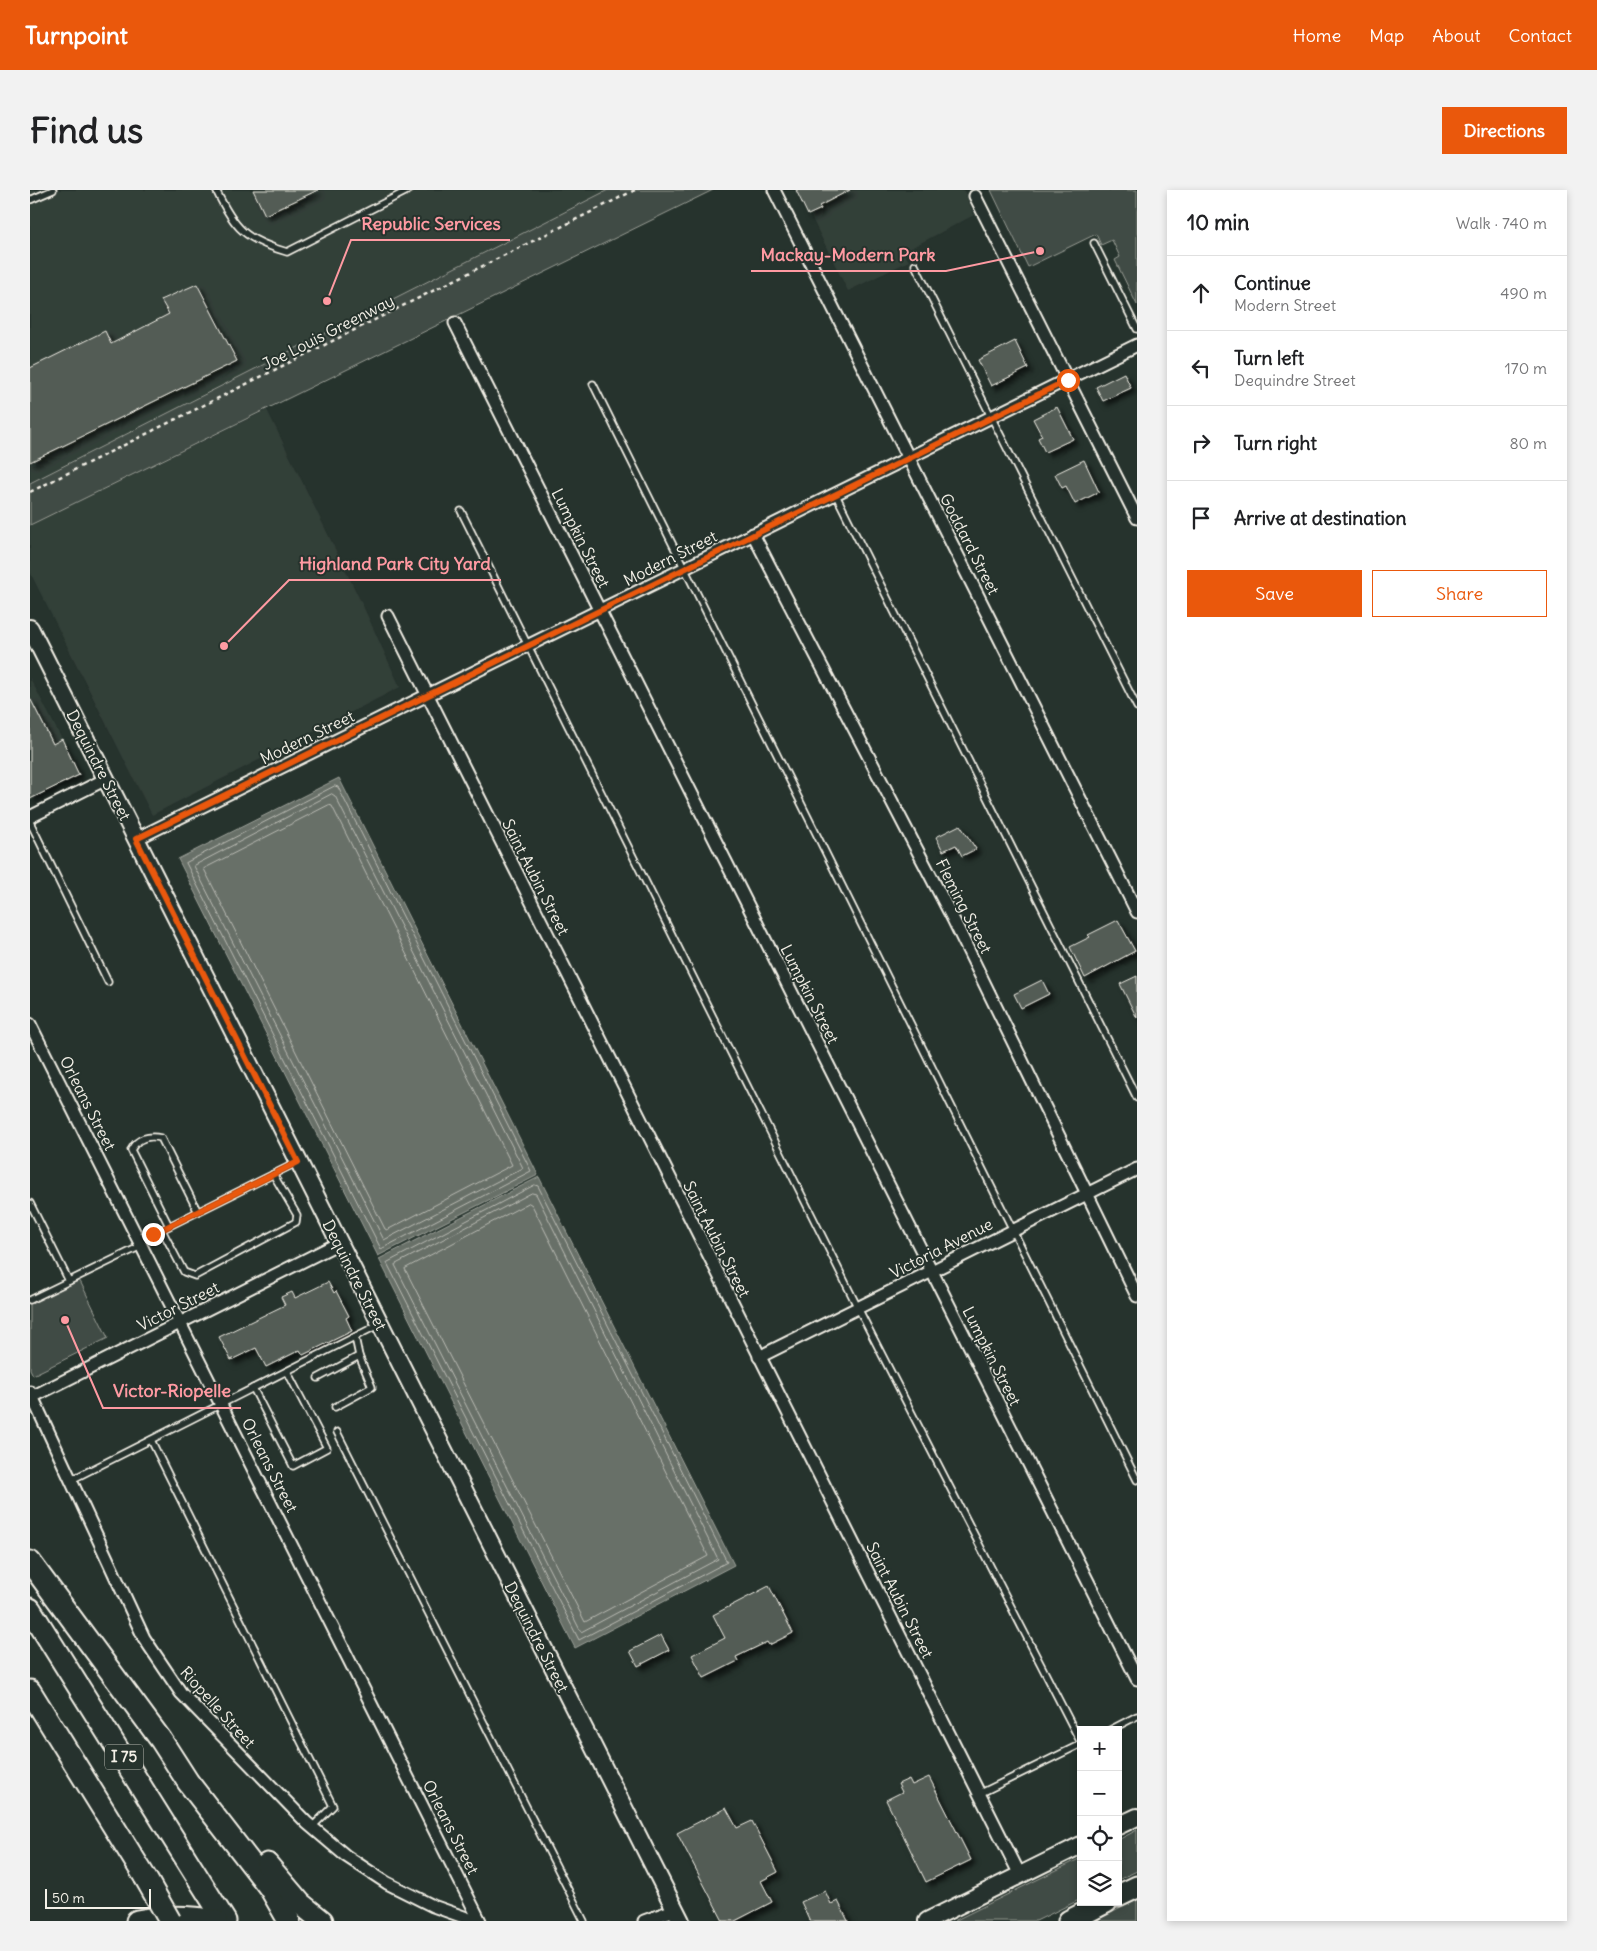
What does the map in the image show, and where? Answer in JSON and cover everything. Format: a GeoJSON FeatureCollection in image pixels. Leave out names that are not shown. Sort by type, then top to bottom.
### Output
{"type":"FeatureCollection","features":[{"type":"Feature","properties":{"kind":"highway"},"geometry":{"type":"LineString","coordinates":[[30,1562],[161,1740],[188,1782],[270,1888],[289,1921]]}},
{"type":"Feature","properties":{"kind":"highway","name":"I 75"},"geometry":{"type":"LineString","coordinates":[[30,1609],[219,1916]]}},
{"type":"Feature","properties":{"kind":"highway","name":"I 75"},"geometry":{"type":"LineString","coordinates":[[30,1691],[145,1877],[170,1921]]}},
{"type":"Feature","properties":{"kind":"highway"},"geometry":{"type":"LineString","coordinates":[[161,1740],[301,1904],[322,1921]]}},
{"type":"Feature","properties":{"kind":"highway"},"geometry":{"type":"LineString","coordinates":[[1122,1894],[1137,1887]]}},
{"type":"Feature","properties":{"kind":"highway"},"geometry":{"type":"LineString","coordinates":[[1069,1921],[1098,1906]]}},
{"type":"Feature","properties":{"kind":"highway"},"geometry":{"type":"LineString","coordinates":[[137,1921],[169,1916],[219,1916]]}},
{"type":"Feature","properties":{"kind":"street","name":"Goddard Street"},"geometry":{"type":"LineString","coordinates":[[774,190],[1137,912]]}},
{"type":"Feature","properties":{"kind":"street"},"geometry":{"type":"LineString","coordinates":[[975,196],[1137,518]]}},
{"type":"Feature","properties":{"kind":"street","name":"Lumpkin Street"},"geometry":{"type":"LineString","coordinates":[[455,323],[1137,1680]]}},
{"type":"Feature","properties":{"kind":"street","name":"Modern Street"},"geometry":{"type":"LineString","coordinates":[[136,839],[1137,345]]}},
{"type":"Feature","properties":{"kind":"street","name":"Fleming Street"},"geometry":{"type":"LineString","coordinates":[[754,534],[953,919],[1137,1296]]}},
{"type":"Feature","properties":{"kind":"street","name":"Saint Aubin Street"},"geometry":{"type":"LineString","coordinates":[[388,616],[1020,1875]]}},
{"type":"Feature","properties":{"kind":"street","name":"Dequindre Street"},"geometry":{"type":"LineString","coordinates":[[30,628],[678,1915]]}},
{"type":"Feature","properties":{"kind":"street"},"geometry":{"type":"LineString","coordinates":[[30,817],[106,779]]}},
{"type":"Feature","properties":{"kind":"street","name":"Orleans Street"},"geometry":{"type":"LineString","coordinates":[[30,1024],[480,1921]]}},
{"type":"Feature","properties":{"kind":"street","name":"Victoria Avenue"},"geometry":{"type":"LineString","coordinates":[[759,1357],[1137,1169]]}},
{"type":"Feature","properties":{"kind":"street","name":"Victor Street"},"geometry":{"type":"LineString","coordinates":[[31,1395],[339,1243]]}},
{"type":"Feature","properties":{"kind":"street","name":"Riopelle Street"},"geometry":{"type":"LineString","coordinates":[[31,1395],[144,1638],[167,1676],[197,1712],[312,1828],[346,1856],[387,1883],[432,1906],[475,1921]]}},
{"type":"Feature","properties":{"kind":"street"},"geometry":{"type":"LineString","coordinates":[[1122,1824],[1137,1817]]}},
{"type":"Feature","properties":{"kind":"street"},"geometry":{"type":"LineString","coordinates":[[927,1921],[1077,1847]]}},
{"type":"Feature","properties":{"kind":"street"},"geometry":{"type":"LineString","coordinates":[[644,1921],[678,1915]]}},
{"type":"Feature","properties":{"kind":"lane"},"geometry":{"type":"LineString","coordinates":[[30,200],[53,190]]}},
{"type":"Feature","properties":{"kind":"lane"},"geometry":{"type":"LineString","coordinates":[[216,190],[228,216],[249,238],[287,252],[410,190]]}},
{"type":"Feature","properties":{"kind":"lane"},"geometry":{"type":"LineString","coordinates":[[1094,243],[1137,329]]}},
{"type":"Feature","properties":{"kind":"lane"},"geometry":{"type":"LineString","coordinates":[[915,265],[1137,707]]}},
{"type":"Feature","properties":{"kind":"lane"},"geometry":{"type":"LineString","coordinates":[[593,384],[1137,1480]]}},
{"type":"Feature","properties":{"kind":"lane"},"geometry":{"type":"LineString","coordinates":[[835,493],[1137,1098]]}},
{"type":"Feature","properties":{"kind":"lane"},"geometry":{"type":"LineString","coordinates":[[462,511],[858,1308],[1077,1736]]}},
{"type":"Feature","properties":{"kind":"lane"},"geometry":{"type":"LineString","coordinates":[[30,822],[108,982]]}},
{"type":"Feature","properties":{"kind":"lane"},"geometry":{"type":"LineString","coordinates":[[169,1226],[130,1150],[134,1143],[149,1135],[161,1138],[198,1212]]}},
{"type":"Feature","properties":{"kind":"lane"},"geometry":{"type":"LineString","coordinates":[[30,1300],[69,1281],[169,1226],[298,1162]]}},
{"type":"Feature","properties":{"kind":"lane"},"geometry":{"type":"LineString","coordinates":[[162,1230],[184,1272],[195,1276],[296,1222],[297,1215],[273,1174]]}},
{"type":"Feature","properties":{"kind":"lane"},"geometry":{"type":"LineString","coordinates":[[30,1204],[69,1281]]}},
{"type":"Feature","properties":{"kind":"lane"},"geometry":{"type":"LineString","coordinates":[[71,1480],[380,1324]]}},
{"type":"Feature","properties":{"kind":"lane"},"geometry":{"type":"LineString","coordinates":[[335,1407],[372,1387],[359,1356],[355,1337]]}},
{"type":"Feature","properties":{"kind":"lane"},"geometry":{"type":"LineString","coordinates":[[318,1378],[359,1356]]}},
{"type":"Feature","properties":{"kind":"lane"},"geometry":{"type":"LineString","coordinates":[[254,1388],[293,1466],[327,1448],[287,1371]]}},
{"type":"Feature","properties":{"kind":"lane"},"geometry":{"type":"LineString","coordinates":[[337,1432],[584,1921]]}},
{"type":"Feature","properties":{"kind":"lane"},"geometry":{"type":"LineString","coordinates":[[151,1440],[333,1806],[312,1828]]}},
{"type":"Feature","properties":{"kind":"lane"},"geometry":{"type":"LineString","coordinates":[[1118,1726],[1137,1716]]}},
{"type":"Feature","properties":{"kind":"lane"},"geometry":{"type":"LineString","coordinates":[[979,1794],[1077,1746]]}},
{"type":"Feature","properties":{"kind":"path","name":"Joe Louis Greenway"},"geometry":{"type":"LineString","coordinates":[[30,492],[635,190]]}},
{"type":"Feature","properties":{"kind":"shaded area"},"geometry":{"type":"Polygon","coordinates":[[[30,190],[608,190],[30,483],[30,190]]]}},
{"type":"Feature","properties":{"kind":"shaded area"},"geometry":{"type":"Polygon","coordinates":[[[608,190],[713,190],[30,525],[30,483],[608,190]]]}},
{"type":"Feature","properties":{"kind":"shaded area"},"geometry":{"type":"Polygon","coordinates":[[[798,190],[964,190],[974,215],[903,252],[909,261],[848,291],[798,190]]]}},
{"type":"Feature","properties":{"kind":"shaded area"},"geometry":{"type":"Polygon","coordinates":[[[991,190],[1137,190],[1137,305],[1115,260],[1120,257],[1112,240],[1101,245],[1096,234],[1028,267],[991,190]]]}},
{"type":"Feature","properties":{"kind":"shaded area"},"geometry":{"type":"Polygon","coordinates":[[[267,410],[363,606],[400,687],[152,815],[30,572],[30,525],[267,410]]]}},
{"type":"Feature","properties":{"kind":"shaded area"},"geometry":{"type":"Polygon","coordinates":[[[30,678],[80,774],[30,801],[30,678]]]}},
{"type":"Feature","properties":{"kind":"shaded area"},"geometry":{"type":"Polygon","coordinates":[[[78,1277],[108,1338],[33,1375],[30,1369],[30,1301],[78,1277]]]}},
{"type":"Feature","properties":{"kind":"shaded area"},"geometry":{"type":"Polygon","coordinates":[[[1137,1830],[1137,1871],[1122,1878],[1122,1861],[1122,1838],[1137,1830]]]}},
{"type":"Feature","properties":{"kind":"shaded area"},"geometry":{"type":"Polygon","coordinates":[[[1077,1860],[1077,1901],[1036,1921],[954,1921],[1077,1860]]]}},
{"type":"Feature","properties":{"kind":"shaded area"},"geometry":{"type":"Polygon","coordinates":[[[1137,1900],[1137,1921],[1095,1921],[1137,1900]]]}},
{"type":"Feature","properties":{"kind":"water"},"geometry":{"type":"Polygon","coordinates":[[[339,778],[538,1175],[378,1256],[178,859],[339,778]]]}},
{"type":"Feature","properties":{"kind":"water"},"geometry":{"type":"Polygon","coordinates":[[[539,1177],[734,1565],[575,1648],[379,1259],[539,1177]]]}},
{"type":"Feature","properties":{"kind":"building"},"geometry":{"type":"Polygon","coordinates":[[[253,190],[318,190],[265,215],[253,190]]]}},
{"type":"Feature","properties":{"kind":"building"},"geometry":{"type":"Polygon","coordinates":[[[796,190],[850,190],[819,206],[821,209],[808,215],[796,190]]]}},
{"type":"Feature","properties":{"kind":"building"},"geometry":{"type":"Polygon","coordinates":[[[197,284],[237,361],[30,462],[30,368],[105,331],[111,344],[169,314],[161,300],[197,284]]]}},
{"type":"Feature","properties":{"kind":"building"},"geometry":{"type":"Polygon","coordinates":[[[1015,341],[1028,368],[991,386],[978,360],[1015,341]]]}},
{"type":"Feature","properties":{"kind":"building"},"geometry":{"type":"Polygon","coordinates":[[[1124,373],[1131,388],[1103,401],[1096,387],[1124,373]]]}},
{"type":"Feature","properties":{"kind":"building"},"geometry":{"type":"Polygon","coordinates":[[[1057,407],[1073,439],[1045,452],[1038,438],[1042,436],[1033,419],[1057,407]]]}},
{"type":"Feature","properties":{"kind":"building"},"geometry":{"type":"Polygon","coordinates":[[[1084,460],[1099,492],[1075,504],[1066,486],[1062,488],[1055,474],[1084,460]]]}},
{"type":"Feature","properties":{"kind":"building"},"geometry":{"type":"Polygon","coordinates":[[[30,698],[53,744],[62,739],[79,775],[30,799],[30,698]]]}},
{"type":"Feature","properties":{"kind":"building"},"geometry":{"type":"Polygon","coordinates":[[[960,825],[976,849],[962,856],[956,845],[943,851],[936,837],[960,825]]]}},
{"type":"Feature","properties":{"kind":"building"},"geometry":{"type":"Polygon","coordinates":[[[1118,920],[1135,951],[1085,978],[1070,947],[1090,937],[1088,935],[1118,920]]]}},
{"type":"Feature","properties":{"kind":"building"},"geometry":{"type":"Polygon","coordinates":[[[1137,976],[1137,1018],[1120,984],[1137,976]]]}},
{"type":"Feature","properties":{"kind":"building"},"geometry":{"type":"Polygon","coordinates":[[[1042,980],[1049,994],[1021,1008],[1014,994],[1042,980]]]}},
{"type":"Feature","properties":{"kind":"building"},"geometry":{"type":"Polygon","coordinates":[[[328,1282],[334,1293],[336,1291],[349,1316],[346,1318],[352,1331],[303,1355],[300,1350],[266,1367],[256,1348],[231,1360],[219,1337],[285,1305],[281,1297],[292,1292],[295,1298],[328,1282]]]}},
{"type":"Feature","properties":{"kind":"building"},"geometry":{"type":"Polygon","coordinates":[[[769,1586],[793,1633],[769,1645],[767,1642],[736,1657],[738,1661],[704,1678],[692,1655],[725,1638],[713,1615],[769,1586]]]}},
{"type":"Feature","properties":{"kind":"building"},"geometry":{"type":"Polygon","coordinates":[[[661,1635],[669,1650],[638,1666],[630,1651],[661,1635]]]}},
{"type":"Feature","properties":{"kind":"building"},"geometry":{"type":"Polygon","coordinates":[[[929,1777],[971,1860],[926,1882],[886,1800],[902,1792],[898,1784],[909,1779],[912,1785],[929,1777]]]}},
{"type":"Feature","properties":{"kind":"building"},"geometry":{"type":"Polygon","coordinates":[[[726,1808],[737,1828],[752,1821],[778,1872],[761,1881],[772,1902],[735,1921],[723,1921],[677,1833],[726,1808]]]}},
{"type":"Feature","properties":{"kind":"building"},"geometry":{"type":"Polygon","coordinates":[[[825,1891],[831,1904],[838,1901],[848,1921],[810,1921],[801,1902],[825,1891]]]}},
{"type":"Feature","properties":{"kind":"place","name":"Mackay-Modern Park"},"geometry":{"type":"Point","coordinates":[1040,251]}},
{"type":"Feature","properties":{"kind":"place","name":"Republic Services"},"geometry":{"type":"Point","coordinates":[327,301]}},
{"type":"Feature","properties":{"kind":"place","name":"Highland Park City Yard"},"geometry":{"type":"Point","coordinates":[224,646]}},
{"type":"Feature","properties":{"kind":"place","name":"Victor-Riopelle"},"geometry":{"type":"Point","coordinates":[65,1320]}},
{"type":"Feature","properties":{"kind":"route"},"geometry":{"type":"LineString","coordinates":[[153,1234],[298,1162],[136,839],[908,457],[1068,380]]}}]}
